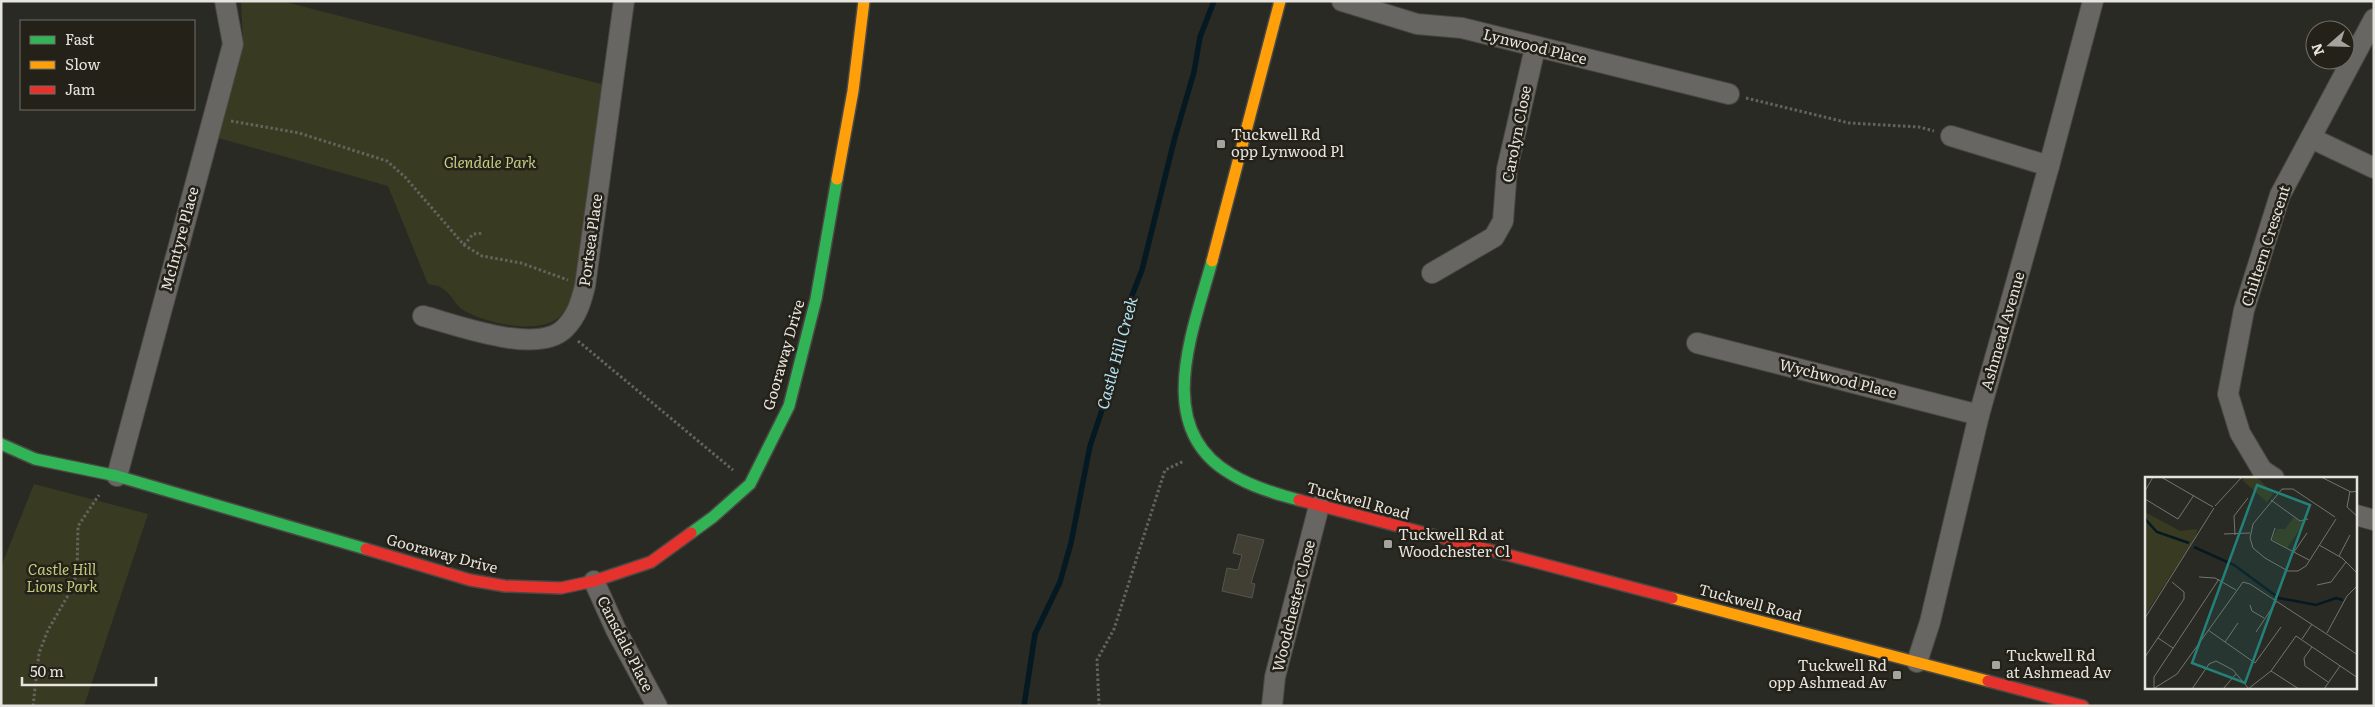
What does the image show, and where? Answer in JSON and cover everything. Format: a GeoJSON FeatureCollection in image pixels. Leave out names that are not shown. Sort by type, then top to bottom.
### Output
{"type":"FeatureCollection","features":[{"type":"Feature","properties":{"kind":"street","name":"McIntyre Place"},"geometry":{"type":"LineString","coordinates":[[117,476],[233,44],[225,1]]}},
{"type":"Feature","properties":{"kind":"street","name":"Portsea Place"},"geometry":{"type":"LineString","coordinates":[[564,329],[579,308],[585,286],[624,1]]}},
{"type":"Feature","properties":{"kind":"street","name":"Gooraway Drive"},"geometry":{"type":"LineString","coordinates":[[1,444],[35,459],[117,476],[470,580],[505,586],[562,588],[594,581],[650,562],[713,517],[750,484],[789,406],[816,300],[853,91],[864,1]]}},
{"type":"Feature","properties":{"kind":"street","name":"Tuckwell Road"},"geometry":{"type":"LineString","coordinates":[[1280,1],[1186,361],[1183,395],[1191,429],[1203,452],[1224,471],[1251,486],[1319,506],[2083,706]]}},
{"type":"Feature","properties":{"kind":"street","name":"Lynwood Place"},"geometry":{"type":"LineString","coordinates":[[1342,1],[1417,24],[1462,28],[1535,48],[1729,94]]}},
{"type":"Feature","properties":{"kind":"street","name":"Ashmead Avenue"},"geometry":{"type":"LineString","coordinates":[[1917,662],[1930,622],[1979,415],[2093,1]]}},
{"type":"Feature","properties":{"kind":"street","name":"Chiltern Crescent"},"geometry":{"type":"LineString","coordinates":[[2272,477],[2262,470],[2240,433],[2228,394],[2244,310],[2280,195],[2374,19]]}},
{"type":"Feature","properties":{"kind":"street","name":"Carolyn Close"},"geometry":{"type":"LineString","coordinates":[[1432,274],[1494,237],[1503,222],[1507,169],[1535,48]]}},
{"type":"Feature","properties":{"kind":"street"},"geometry":{"type":"LineString","coordinates":[[1951,136],[2049,166]]}},
{"type":"Feature","properties":{"kind":"street"},"geometry":{"type":"LineString","coordinates":[[2310,138],[2374,168]]}},
{"type":"Feature","properties":{"kind":"street"},"geometry":{"type":"LineString","coordinates":[[423,316],[515,340],[542,339],[564,329]]}},
{"type":"Feature","properties":{"kind":"street","name":"Wychwood Place"},"geometry":{"type":"LineString","coordinates":[[1697,343],[1979,415]]}},
{"type":"Feature","properties":{"kind":"street","name":"Woodchester Close"},"geometry":{"type":"LineString","coordinates":[[1272,706],[1275,677],[1319,506]]}},
{"type":"Feature","properties":{"kind":"street"},"geometry":{"type":"LineString","coordinates":[[2358,516],[2374,520]]}},
{"type":"Feature","properties":{"kind":"street","name":"Cansdale Place"},"geometry":{"type":"LineString","coordinates":[[594,581],[616,630],[657,706]]}},
{"type":"Feature","properties":{"kind":"path"},"geometry":{"type":"LineString","coordinates":[[1729,94],[1849,122],[1919,127],[1951,136]]}},
{"type":"Feature","properties":{"kind":"path"},"geometry":{"type":"LineString","coordinates":[[213,118],[299,133],[387,161],[405,177],[464,245],[482,256],[521,264],[585,286]]}},
{"type":"Feature","properties":{"kind":"path"},"geometry":{"type":"LineString","coordinates":[[464,245],[473,234],[483,233]]}},
{"type":"Feature","properties":{"kind":"path"},"geometry":{"type":"LineString","coordinates":[[564,329],[750,484]]}},
{"type":"Feature","properties":{"kind":"path"},"geometry":{"type":"LineString","coordinates":[[1099,706],[1097,660],[1114,629],[1165,470],[1203,452]]}},
{"type":"Feature","properties":{"kind":"path"},"geometry":{"type":"LineString","coordinates":[[33,706],[38,653],[48,630],[70,592],[77,573],[78,526],[96,498],[117,476]]}},
{"type":"Feature","properties":{"kind":"green space","name":"Glendale Park"},"geometry":{"type":"Polygon","coordinates":[[[241,1],[282,1],[605,85],[573,300],[562,314],[549,323],[538,326],[525,326],[485,320],[465,311],[442,288],[428,284],[388,186],[215,137],[243,42],[241,1]]]}},
{"type":"Feature","properties":{"kind":"green space","name":"Castle Hill Lions Park"},"geometry":{"type":"Polygon","coordinates":[[[34,484],[148,514],[84,706],[1,706],[1,567],[34,484]]]}},
{"type":"Feature","properties":{"kind":"building"},"geometry":{"type":"Polygon","coordinates":[[[1238,534],[1264,540],[1251,583],[1255,584],[1252,598],[1222,591],[1227,568],[1238,570],[1242,555],[1233,553],[1238,534]]]}},
{"type":"Feature","properties":{"kind":"waterway","name":"Castle Hill Creek"},"geometry":{"type":"LineString","coordinates":[[1024,706],[1035,634],[1060,582],[1071,543],[1090,446],[1112,380],[1131,298],[1142,270],[1175,137],[1194,72],[1200,37],[1214,1]]}},
{"type":"Feature","properties":{"kind":"traffic: fast"},"geometry":{"type":"LineString","coordinates":[[691,533],[713,517],[750,484],[789,406],[816,299],[837,179]]}},
{"type":"Feature","properties":{"kind":"traffic: fast"},"geometry":{"type":"LineString","coordinates":[[1212,261],[1196,316],[1185,376],[1185,404],[1192,431],[1206,454],[1231,474],[1273,493],[1299,500]]}},
{"type":"Feature","properties":{"kind":"traffic: fast"},"geometry":{"type":"LineString","coordinates":[[1,444],[35,459],[117,476],[366,549]]}},
{"type":"Feature","properties":{"kind":"traffic: slow"},"geometry":{"type":"LineString","coordinates":[[837,179],[853,91],[864,1]]}},
{"type":"Feature","properties":{"kind":"traffic: slow"},"geometry":{"type":"LineString","coordinates":[[1212,261],[1280,1]]}},
{"type":"Feature","properties":{"kind":"traffic: slow"},"geometry":{"type":"LineString","coordinates":[[1672,598],[1988,681]]}},
{"type":"Feature","properties":{"kind":"traffic: jam"},"geometry":{"type":"LineString","coordinates":[[1299,500],[1672,598]]}},
{"type":"Feature","properties":{"kind":"traffic: jam"},"geometry":{"type":"LineString","coordinates":[[366,549],[470,580],[505,586],[561,588],[594,581],[651,562],[691,533]]}},
{"type":"Feature","properties":{"kind":"traffic: jam"},"geometry":{"type":"LineString","coordinates":[[1988,681],[2083,706]]}},
{"type":"Feature","properties":{"kind":"place","name":"Tuckwell Rd opp Lynwood Pl"},"geometry":{"type":"Point","coordinates":[1221,144]}},
{"type":"Feature","properties":{"kind":"place","name":"Tuckwell Rd at Woodchester Cl"},"geometry":{"type":"Point","coordinates":[1388,544]}},
{"type":"Feature","properties":{"kind":"place","name":"Tuckwell Rd at Ashmead Av"},"geometry":{"type":"Point","coordinates":[1996,665]}},
{"type":"Feature","properties":{"kind":"place","name":"Tuckwell Rd opp Ashmead Av"},"geometry":{"type":"Point","coordinates":[1897,675]}}]}
